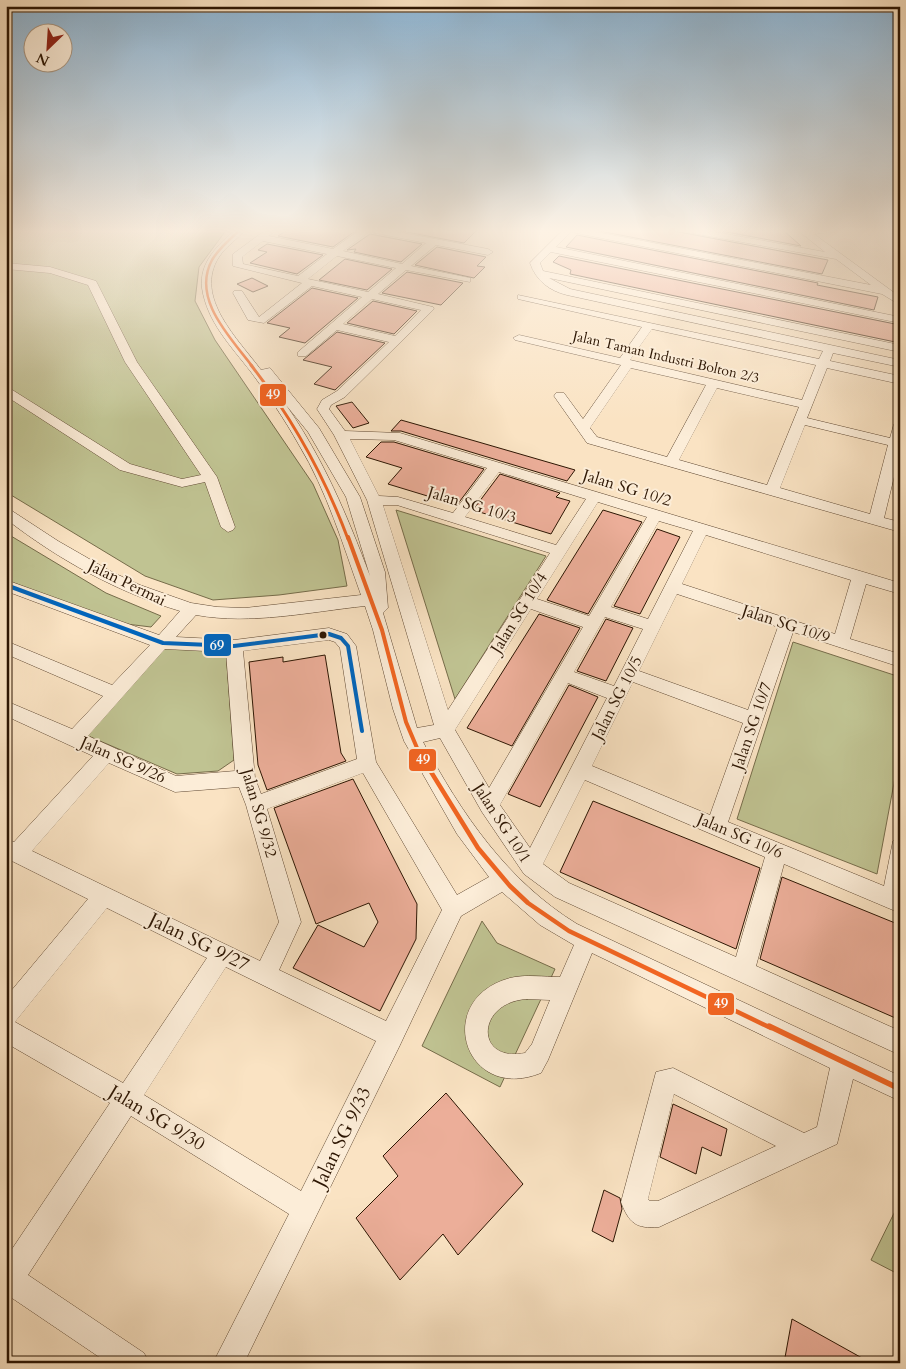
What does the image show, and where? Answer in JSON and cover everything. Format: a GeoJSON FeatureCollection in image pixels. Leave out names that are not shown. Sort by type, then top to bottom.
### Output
{"type":"FeatureCollection","features":[{"type":"Feature","properties":{"kind":"street"},"geometry":{"type":"LineString","coordinates":[[97,293],[131,362],[210,476],[228,527]]}},
{"type":"Feature","properties":{"kind":"street"},"geometry":{"type":"LineString","coordinates":[[208,293],[218,320],[233,343],[255,370],[311,454],[341,518],[375,599],[399,704],[412,737],[458,821],[503,880],[550,920],[587,940],[900,1089]]}},
{"type":"Feature","properties":{"kind":"street"},"geometry":{"type":"LineString","coordinates":[[216,293],[222,312],[244,345],[314,431],[353,496],[377,572],[375,599]]}},
{"type":"Feature","properties":{"kind":"street"},"geometry":{"type":"LineString","coordinates":[[238,293],[252,318],[260,321],[292,293]]}},
{"type":"Feature","properties":{"kind":"street"},"geometry":{"type":"LineString","coordinates":[[336,326],[397,340],[429,309],[356,293]]}},
{"type":"Feature","properties":{"kind":"street"},"geometry":{"type":"LineString","coordinates":[[302,354],[375,293]]}},
{"type":"Feature","properties":{"kind":"street"},"geometry":{"type":"LineString","coordinates":[[571,293],[900,364]]}},
{"type":"Feature","properties":{"kind":"street"},"geometry":{"type":"LineString","coordinates":[[777,293],[795,299],[900,349]]}},
{"type":"Feature","properties":{"kind":"street"},"geometry":{"type":"LineString","coordinates":[[777,293],[795,299],[900,320]]}},
{"type":"Feature","properties":{"kind":"street"},"geometry":{"type":"LineString","coordinates":[[777,293],[795,299],[855,293]]}},
{"type":"Feature","properties":{"kind":"street"},"geometry":{"type":"LineString","coordinates":[[888,293],[900,302]]}},
{"type":"Feature","properties":{"kind":"street"},"geometry":{"type":"LineString","coordinates":[[522,297],[900,380]]}},
{"type":"Feature","properties":{"kind":"street"},"geometry":{"type":"LineString","coordinates":[[583,429],[649,325]]}},
{"type":"Feature","properties":{"kind":"street","name":"Jalan Taman Industri Bolton 2/3"},"geometry":{"type":"LineString","coordinates":[[518,338],[806,405]]}},
{"type":"Feature","properties":{"kind":"street","name":"Jalan SG 10/1"},"geometry":{"type":"LineString","coordinates":[[397,340],[341,394],[326,402],[323,410],[341,435],[374,500],[445,730],[489,806],[531,867],[562,890],[900,1043]]}},
{"type":"Feature","properties":{"kind":"street"},"geometry":{"type":"LineString","coordinates":[[772,490],[829,348]]}},
{"type":"Feature","properties":{"kind":"street"},"geometry":{"type":"LineString","coordinates":[[671,462],[713,383]]}},
{"type":"Feature","properties":{"kind":"street"},"geometry":{"type":"LineString","coordinates":[[6,390],[126,468],[182,483],[210,476]]}},
{"type":"Feature","properties":{"kind":"street"},"geometry":{"type":"LineString","coordinates":[[560,396],[592,440],[900,527]]}},
{"type":"Feature","properties":{"kind":"street"},"geometry":{"type":"LineString","coordinates":[[800,420],[897,443]]}},
{"type":"Feature","properties":{"kind":"street"},"geometry":{"type":"LineString","coordinates":[[876,520],[897,443],[900,424]]}},
{"type":"Feature","properties":{"kind":"street","name":"Jalan SG 10/2"},"geometry":{"type":"LineString","coordinates":[[341,435],[388,434],[900,589]]}},
{"type":"Feature","properties":{"kind":"street"},"geometry":{"type":"LineString","coordinates":[[456,519],[496,466]]}},
{"type":"Feature","properties":{"kind":"street","name":"Jalan SG 10/4"},"geometry":{"type":"LineString","coordinates":[[445,730],[594,496]]}},
{"type":"Feature","properties":{"kind":"street","name":"Jalan SG 10/3"},"geometry":{"type":"LineString","coordinates":[[374,500],[398,501],[558,551]]}},
{"type":"Feature","properties":{"kind":"street","name":"Jalan Permai"},"geometry":{"type":"LineString","coordinates":[[6,512],[62,550],[127,586],[162,602],[191,610],[218,614],[246,614],[375,599]]}},
{"type":"Feature","properties":{"kind":"street"},"geometry":{"type":"LineString","coordinates":[[489,806],[655,515]]}},
{"type":"Feature","properties":{"kind":"street","name":"Jalan SG 10/5"},"geometry":{"type":"LineString","coordinates":[[531,867],[702,529]]}},
{"type":"Feature","properties":{"kind":"street"},"geometry":{"type":"LineString","coordinates":[[841,642],[860,577]]}},
{"type":"Feature","properties":{"kind":"street"},"geometry":{"type":"LineString","coordinates":[[6,585],[163,644],[234,646],[329,634],[341,638],[348,646],[368,763],[453,909],[503,880]]}},
{"type":"Feature","properties":{"kind":"street","name":"Jalan SG 10/9"},"geometry":{"type":"LineString","coordinates":[[673,587],[900,661]]}},
{"type":"Feature","properties":{"kind":"street"},"geometry":{"type":"LineString","coordinates":[[526,600],[597,617],[653,626]]}},
{"type":"Feature","properties":{"kind":"street"},"geometry":{"type":"LineString","coordinates":[[74,738],[163,644],[191,610]]}},
{"type":"Feature","properties":{"kind":"street","name":"Jalan SG 10/7"},"geometry":{"type":"LineString","coordinates":[[716,827],[787,625]]}},
{"type":"Feature","properties":{"kind":"street","name":"Jalan SG 9/32"},"geometry":{"type":"LineString","coordinates":[[234,646],[245,778],[256,805],[290,922],[266,974]]}},
{"type":"Feature","properties":{"kind":"street"},"geometry":{"type":"LineString","coordinates":[[6,647],[116,694]]}},
{"type":"Feature","properties":{"kind":"street"},"geometry":{"type":"LineString","coordinates":[[629,674],[754,720]]}},
{"type":"Feature","properties":{"kind":"street"},"geometry":{"type":"LineString","coordinates":[[564,675],[618,695]]}},
{"type":"Feature","properties":{"kind":"street","name":"Jalan SG 9/26"},"geometry":{"type":"LineString","coordinates":[[6,708],[175,784],[245,778]]}},
{"type":"Feature","properties":{"kind":"street"},"geometry":{"type":"LineString","coordinates":[[412,737],[445,730]]}},
{"type":"Feature","properties":{"kind":"street"},"geometry":{"type":"LineString","coordinates":[[12,850],[106,754]]}},
{"type":"Feature","properties":{"kind":"street"},"geometry":{"type":"LineString","coordinates":[[256,805],[368,763]]}},
{"type":"Feature","properties":{"kind":"street","name":"Jalan SG 10/6"},"geometry":{"type":"LineString","coordinates":[[580,770],[896,902]]}},
{"type":"Feature","properties":{"kind":"street"},"geometry":{"type":"LineString","coordinates":[[896,902],[900,847]]}},
{"type":"Feature","properties":{"kind":"street","name":"Jalan SG 9/27"},"geometry":{"type":"LineString","coordinates":[[12,850],[392,1037]]}},
{"type":"Feature","properties":{"kind":"street"},"geometry":{"type":"LineString","coordinates":[[743,972],[777,852]]}},
{"type":"Feature","properties":{"kind":"street"},"geometry":{"type":"LineString","coordinates":[[6,1015],[104,895]]}},
{"type":"Feature","properties":{"kind":"street","name":"Jalan SG 9/33"},"geometry":{"type":"LineString","coordinates":[[228,1363],[392,1037],[453,909]]}},
{"type":"Feature","properties":{"kind":"street"},"geometry":{"type":"LineString","coordinates":[[566,989],[587,940]]}},
{"type":"Feature","properties":{"kind":"street"},"geometry":{"type":"LineString","coordinates":[[134,1363],[8,1278],[222,953]]}},
{"type":"Feature","properties":{"kind":"street","name":"Jalan SG 9/30"},"geometry":{"type":"LineString","coordinates":[[6,1030],[127,1099],[306,1210]]}},
{"type":"Feature","properties":{"kind":"street"},"geometry":{"type":"LineString","coordinates":[[804,1147],[673,1080],[665,1081],[634,1202],[644,1215],[660,1214],[804,1147],[828,1135],[844,1062]]}},
{"type":"Feature","properties":{"kind":"green space"},"geometry":{"type":"Polygon","coordinates":[[[6,293],[196,293],[195,301],[215,340],[313,484],[338,540],[347,586],[279,595],[213,600],[145,576],[6,492],[6,293]]]}},
{"type":"Feature","properties":{"kind":"green space"},"geometry":{"type":"Polygon","coordinates":[[[396,510],[546,556],[455,699],[396,510]]]}},
{"type":"Feature","properties":{"kind":"green space"},"geometry":{"type":"Polygon","coordinates":[[[6,533],[106,593],[161,616],[151,627],[118,623],[6,580],[6,533]]]}},
{"type":"Feature","properties":{"kind":"green space"},"geometry":{"type":"Polygon","coordinates":[[[793,642],[900,677],[900,751],[877,874],[737,819],[793,642]]]}},
{"type":"Feature","properties":{"kind":"green space"},"geometry":{"type":"Polygon","coordinates":[[[166,647],[226,651],[234,760],[218,771],[177,774],[86,735],[166,647]]]}},
{"type":"Feature","properties":{"kind":"green space"},"geometry":{"type":"Polygon","coordinates":[[[482,921],[497,943],[555,969],[500,1087],[422,1046],[482,921]]]}},
{"type":"Feature","properties":{"kind":"green space"},"geometry":{"type":"Polygon","coordinates":[[[900,1201],[900,1275],[871,1260],[900,1201]]]}},
{"type":"Feature","properties":{"kind":"building"},"geometry":{"type":"Polygon","coordinates":[[[306,293],[334,293],[358,298],[305,343],[279,337],[290,328],[267,323],[306,293]]]}},
{"type":"Feature","properties":{"kind":"building"},"geometry":{"type":"Polygon","coordinates":[[[382,293],[453,293],[441,305],[382,293]]]}},
{"type":"Feature","properties":{"kind":"building"},"geometry":{"type":"Polygon","coordinates":[[[660,293],[741,293],[900,325],[900,343],[660,293]]]}},
{"type":"Feature","properties":{"kind":"building"},"geometry":{"type":"Polygon","coordinates":[[[790,293],[857,293],[878,297],[874,310],[790,293]]]}},
{"type":"Feature","properties":{"kind":"building"},"geometry":{"type":"Polygon","coordinates":[[[373,301],[417,311],[394,334],[347,323],[373,301]]]}},
{"type":"Feature","properties":{"kind":"building"},"geometry":{"type":"Polygon","coordinates":[[[337,332],[385,343],[335,390],[314,384],[332,367],[303,360],[337,332]]]}},
{"type":"Feature","properties":{"kind":"building"},"geometry":{"type":"Polygon","coordinates":[[[352,402],[369,423],[353,428],[336,406],[352,402]]]}},
{"type":"Feature","properties":{"kind":"building"},"geometry":{"type":"Polygon","coordinates":[[[401,420],[575,470],[567,481],[401,431],[391,431],[401,420]]]}},
{"type":"Feature","properties":{"kind":"building"},"geometry":{"type":"Polygon","coordinates":[[[381,442],[394,442],[484,469],[457,505],[388,484],[402,468],[366,457],[381,442]]]}},
{"type":"Feature","properties":{"kind":"building"},"geometry":{"type":"Polygon","coordinates":[[[500,474],[560,493],[556,497],[570,501],[551,534],[473,510],[500,474]]]}},
{"type":"Feature","properties":{"kind":"building"},"geometry":{"type":"Polygon","coordinates":[[[603,510],[642,522],[588,614],[547,600],[603,510]]]}},
{"type":"Feature","properties":{"kind":"building"},"geometry":{"type":"Polygon","coordinates":[[[657,529],[680,537],[640,614],[614,606],[657,529]]]}},
{"type":"Feature","properties":{"kind":"building"},"geometry":{"type":"Polygon","coordinates":[[[539,614],[580,628],[512,746],[467,728],[539,614]]]}},
{"type":"Feature","properties":{"kind":"building"},"geometry":{"type":"Polygon","coordinates":[[[606,619],[633,628],[606,681],[577,671],[606,619]]]}},
{"type":"Feature","properties":{"kind":"building"},"geometry":{"type":"Polygon","coordinates":[[[325,655],[341,753],[346,761],[267,790],[258,765],[249,662],[283,657],[283,662],[325,655]]]}},
{"type":"Feature","properties":{"kind":"building"},"geometry":{"type":"Polygon","coordinates":[[[569,685],[598,697],[540,807],[508,794],[569,685]]]}},
{"type":"Feature","properties":{"kind":"building"},"geometry":{"type":"Polygon","coordinates":[[[353,779],[417,904],[416,939],[380,1011],[293,968],[318,925],[364,947],[378,922],[369,903],[316,924],[274,808],[353,779]]]}},
{"type":"Feature","properties":{"kind":"building"},"geometry":{"type":"Polygon","coordinates":[[[593,801],[760,868],[736,949],[560,872],[593,801]]]}},
{"type":"Feature","properties":{"kind":"building"},"geometry":{"type":"Polygon","coordinates":[[[782,877],[900,925],[900,1020],[760,959],[782,877]]]}},
{"type":"Feature","properties":{"kind":"building"},"geometry":{"type":"Polygon","coordinates":[[[446,1093],[523,1184],[458,1255],[443,1234],[400,1280],[356,1218],[398,1176],[383,1156],[446,1093]]]}},
{"type":"Feature","properties":{"kind":"building"},"geometry":{"type":"Polygon","coordinates":[[[673,1104],[727,1129],[721,1156],[702,1147],[696,1174],[660,1157],[673,1104]]]}},
{"type":"Feature","properties":{"kind":"building"},"geometry":{"type":"Polygon","coordinates":[[[604,1190],[620,1198],[622,1209],[613,1242],[592,1231],[604,1190]]]}},
{"type":"Feature","properties":{"kind":"building"},"geometry":{"type":"Polygon","coordinates":[[[792,1319],[871,1363],[784,1363],[792,1319]]]}},
{"type":"Feature","properties":{"kind":"transit line","name":"49"},"geometry":{"type":"LineString","coordinates":[[208,293],[216,318],[278,402],[313,457],[337,509],[380,625],[410,734],[464,828],[494,868],[528,903],[569,931],[900,1089]]}},
{"type":"Feature","properties":{"kind":"transit line","name":"69"},"geometry":{"type":"LineString","coordinates":[[6,585],[163,643],[234,646],[329,634],[341,638],[348,646],[362,731]]}}]}
